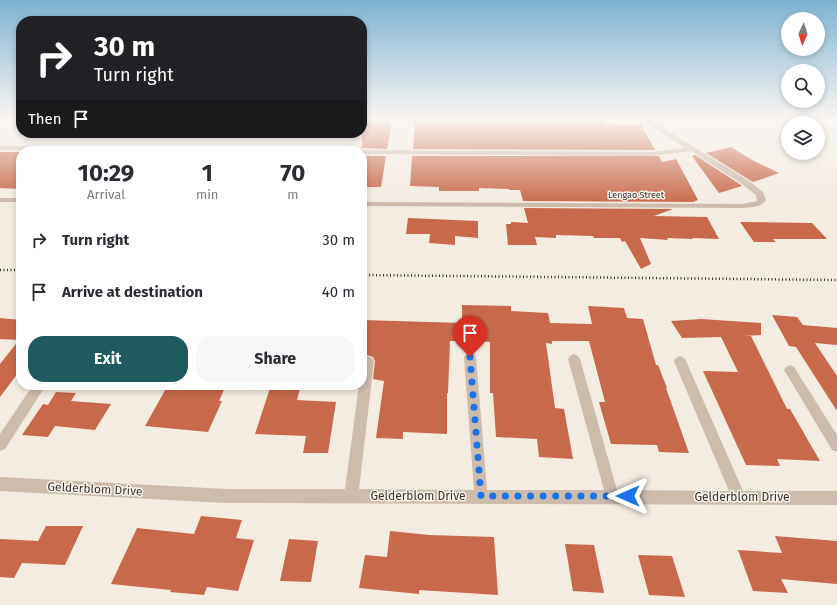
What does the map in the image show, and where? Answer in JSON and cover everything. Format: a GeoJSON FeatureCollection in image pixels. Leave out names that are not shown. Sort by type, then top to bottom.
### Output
{"type":"FeatureCollection","features":[{"type":"Feature","properties":{"kind":"street","name":"Lengao Street"},"geometry":{"type":"LineString","coordinates":[[367,204],[747,206],[760,203],[762,200],[754,188],[690,147]]}},
{"type":"Feature","properties":{"kind":"street"},"geometry":{"type":"LineString","coordinates":[[0,148],[16,148]]}},
{"type":"Feature","properties":{"kind":"street"},"geometry":{"type":"LineString","coordinates":[[367,152],[650,154],[693,149]]}},
{"type":"Feature","properties":{"kind":"street"},"geometry":{"type":"LineString","coordinates":[[0,200],[16,200]]}},
{"type":"Feature","properties":{"kind":"street"},"geometry":{"type":"LineString","coordinates":[[470,357],[481,496]]}},
{"type":"Feature","properties":{"kind":"street"},"geometry":{"type":"LineString","coordinates":[[574,359],[612,496]]}},
{"type":"Feature","properties":{"kind":"street"},"geometry":{"type":"LineString","coordinates":[[367,369],[368,361]]}},
{"type":"Feature","properties":{"kind":"street"},"geometry":{"type":"LineString","coordinates":[[680,361],[739,497]]}},
{"type":"Feature","properties":{"kind":"street"},"geometry":{"type":"LineString","coordinates":[[790,370],[837,446]]}},
{"type":"Feature","properties":{"kind":"street"},"geometry":{"type":"LineString","coordinates":[[0,445],[37,390]]}},
{"type":"Feature","properties":{"kind":"street"},"geometry":{"type":"LineString","coordinates":[[351,496],[364,390]]}},
{"type":"Feature","properties":{"kind":"street","name":"Gelderblom Drive"},"geometry":{"type":"LineString","coordinates":[[0,484],[226,496],[612,496],[837,498]]}},
{"type":"Feature","properties":{"kind":"building"},"geometry":{"type":"Polygon","coordinates":[[[367,147],[387,147],[387,149],[367,148],[367,147]]]}},
{"type":"Feature","properties":{"kind":"building"},"geometry":{"type":"Polygon","coordinates":[[[413,147],[653,147],[655,150],[413,149],[413,147]]]}},
{"type":"Feature","properties":{"kind":"building"},"geometry":{"type":"Polygon","coordinates":[[[731,147],[752,160],[779,173],[753,182],[706,153],[731,147]]]}},
{"type":"Feature","properties":{"kind":"building"},"geometry":{"type":"Polygon","coordinates":[[[0,152],[16,152],[16,189],[0,188],[0,152]]]}},
{"type":"Feature","properties":{"kind":"building"},"geometry":{"type":"Polygon","coordinates":[[[695,155],[742,186],[719,193],[692,156],[695,155]]]}},
{"type":"Feature","properties":{"kind":"building"},"geometry":{"type":"Polygon","coordinates":[[[367,156],[386,156],[381,187],[367,187],[367,156]]]}},
{"type":"Feature","properties":{"kind":"building"},"geometry":{"type":"Polygon","coordinates":[[[412,156],[659,156],[662,162],[676,159],[698,200],[693,202],[523,201],[520,190],[479,188],[479,191],[439,191],[439,187],[410,186],[412,156]]]}},
{"type":"Feature","properties":{"kind":"building"},"geometry":{"type":"Polygon","coordinates":[[[524,208],[673,209],[654,216],[707,217],[719,239],[667,238],[668,240],[640,238],[651,264],[641,269],[625,241],[622,242],[620,238],[594,238],[593,236],[556,235],[556,238],[535,237],[537,245],[508,245],[506,224],[511,224],[511,222],[528,223],[524,208]]]}},
{"type":"Feature","properties":{"kind":"building"},"geometry":{"type":"Polygon","coordinates":[[[408,218],[478,221],[478,238],[455,236],[455,245],[429,243],[430,234],[406,234],[408,218]]]}},
{"type":"Feature","properties":{"kind":"building"},"geometry":{"type":"Polygon","coordinates":[[[740,222],[812,223],[827,239],[773,239],[776,242],[754,242],[740,222]]]}},
{"type":"Feature","properties":{"kind":"building"},"geometry":{"type":"Polygon","coordinates":[[[462,305],[511,306],[511,311],[548,313],[550,323],[592,324],[588,306],[624,308],[627,318],[643,319],[656,365],[658,365],[667,388],[689,453],[659,452],[657,445],[611,444],[599,402],[605,402],[589,341],[552,341],[552,344],[546,343],[555,408],[564,409],[573,459],[539,457],[537,439],[496,437],[493,393],[490,393],[490,342],[456,339],[456,341],[450,341],[447,393],[447,434],[403,432],[403,439],[376,438],[384,381],[373,379],[375,361],[373,357],[367,355],[367,320],[462,323],[462,305]]]}},
{"type":"Feature","properties":{"kind":"building"},"geometry":{"type":"Polygon","coordinates":[[[772,315],[797,317],[803,325],[837,328],[837,345],[815,343],[837,376],[837,411],[796,347],[789,346],[772,315]]]}},
{"type":"Feature","properties":{"kind":"building"},"geometry":{"type":"Polygon","coordinates":[[[0,318],[16,320],[16,340],[0,339],[0,318]]]}},
{"type":"Feature","properties":{"kind":"building"},"geometry":{"type":"Polygon","coordinates":[[[701,319],[761,323],[761,335],[743,336],[751,336],[787,409],[790,409],[820,461],[777,459],[780,466],[746,465],[703,371],[738,372],[721,337],[682,338],[671,321],[701,319]]]}},
{"type":"Feature","properties":{"kind":"building"},"geometry":{"type":"Polygon","coordinates":[[[16,344],[16,376],[0,397],[0,364],[16,344]]]}},
{"type":"Feature","properties":{"kind":"building"},"geometry":{"type":"Polygon","coordinates":[[[165,390],[224,390],[219,401],[222,401],[208,432],[145,426],[165,390]]]}},
{"type":"Feature","properties":{"kind":"building"},"geometry":{"type":"Polygon","coordinates":[[[269,390],[300,390],[297,400],[336,402],[328,453],[303,453],[306,436],[255,434],[269,390]]]}},
{"type":"Feature","properties":{"kind":"building"},"geometry":{"type":"Polygon","coordinates":[[[56,392],[76,393],[71,401],[111,404],[95,430],[55,426],[48,437],[22,435],[43,404],[48,405],[56,392]]]}},
{"type":"Feature","properties":{"kind":"building"},"geometry":{"type":"Polygon","coordinates":[[[201,516],[242,520],[236,538],[254,540],[238,591],[207,587],[204,595],[111,584],[137,528],[194,534],[201,516]]]}},
{"type":"Feature","properties":{"kind":"building"},"geometry":{"type":"Polygon","coordinates":[[[46,526],[83,526],[65,565],[22,563],[14,578],[0,577],[0,539],[38,541],[46,526]]]}},
{"type":"Feature","properties":{"kind":"building"},"geometry":{"type":"Polygon","coordinates":[[[390,531],[429,535],[494,537],[498,595],[419,590],[419,594],[359,588],[365,555],[387,557],[390,531]]]}},
{"type":"Feature","properties":{"kind":"building"},"geometry":{"type":"Polygon","coordinates":[[[775,536],[837,541],[837,584],[781,579],[788,593],[753,591],[738,550],[782,553],[775,536]]]}},
{"type":"Feature","properties":{"kind":"building"},"geometry":{"type":"Polygon","coordinates":[[[289,539],[318,541],[311,582],[280,581],[289,539]]]}},
{"type":"Feature","properties":{"kind":"building"},"geometry":{"type":"Polygon","coordinates":[[[565,544],[594,545],[604,593],[573,591],[565,544]]]}},
{"type":"Feature","properties":{"kind":"building"},"geometry":{"type":"Polygon","coordinates":[[[638,555],[672,556],[685,597],[649,595],[638,555]]]}},
{"type":"Feature","properties":{"kind":"railway"},"geometry":{"type":"LineString","coordinates":[[0,270],[16,270]]}},
{"type":"Feature","properties":{"kind":"railway"},"geometry":{"type":"LineString","coordinates":[[367,275],[837,280]]}},
{"type":"Feature","properties":{"kind":"route"},"geometry":{"type":"LineString","coordinates":[[470,357],[481,496],[628,496]]}}]}
